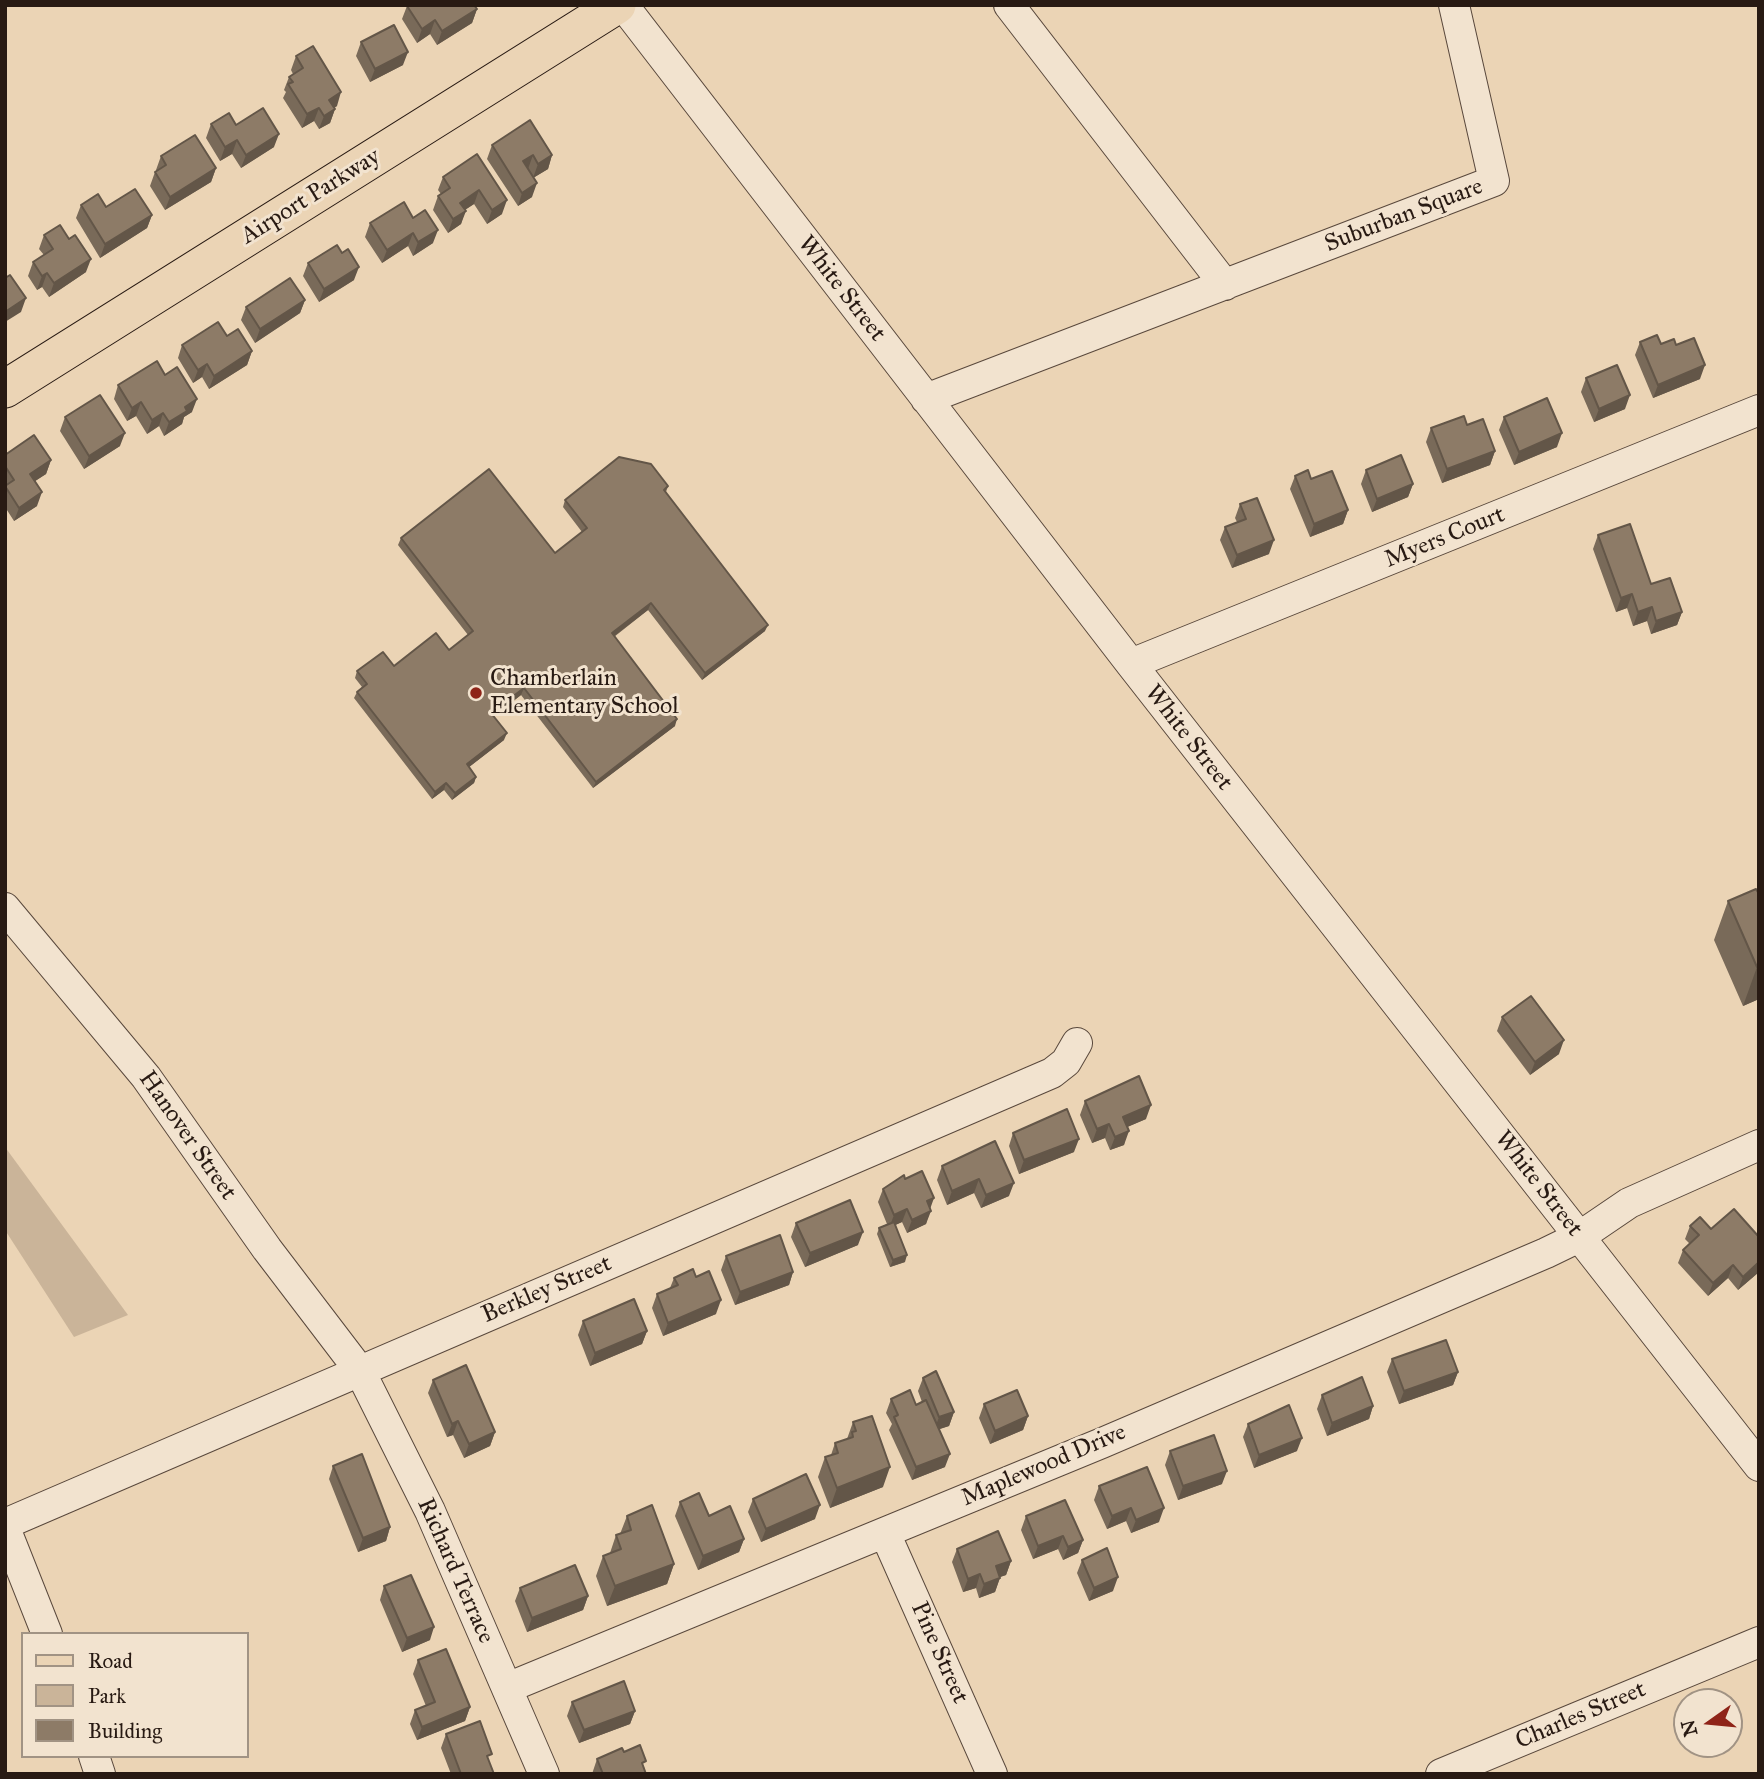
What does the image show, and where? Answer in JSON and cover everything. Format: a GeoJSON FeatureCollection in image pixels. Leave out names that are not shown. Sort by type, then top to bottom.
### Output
{"type":"FeatureCollection","features":[{"type":"Feature","properties":{"kind":"main road","name":"Airport Parkway"},"geometry":{"type":"LineString","coordinates":[[5,389],[617,5]]}},
{"type":"Feature","properties":{"kind":"street","name":"White Street"},"geometry":{"type":"LineString","coordinates":[[623,5],[1131,664],[1759,1466]]}},
{"type":"Feature","properties":{"kind":"street"},"geometry":{"type":"LineString","coordinates":[[1009,5],[1225,285]]}},
{"type":"Feature","properties":{"kind":"street","name":"Suburban Square"},"geometry":{"type":"LineString","coordinates":[[926,399],[1494,181],[1454,5]]}},
{"type":"Feature","properties":{"kind":"street","name":"Myers Court"},"geometry":{"type":"LineString","coordinates":[[1131,664],[1759,410]]}},
{"type":"Feature","properties":{"kind":"street","name":"Hanover Street"},"geometry":{"type":"LineString","coordinates":[[5,908],[146,1077],[267,1249],[360,1371]]}},
{"type":"Feature","properties":{"kind":"street","name":"Berkley Street"},"geometry":{"type":"LineString","coordinates":[[5,1526],[1052,1073],[1066,1062],[1077,1043]]}},
{"type":"Feature","properties":{"kind":"street","name":"Maplewood Drive"},"geometry":{"type":"LineString","coordinates":[[507,1688],[885,1533],[1579,1237],[1629,1203],[1759,1145]]}},
{"type":"Feature","properties":{"kind":"street","name":"Richard Terrace"},"geometry":{"type":"LineString","coordinates":[[360,1371],[430,1511],[544,1774]]}},
{"type":"Feature","properties":{"kind":"street"},"geometry":{"type":"LineString","coordinates":[[5,1526],[46,1632]]}},
{"type":"Feature","properties":{"kind":"street","name":"Pine Street"},"geometry":{"type":"LineString","coordinates":[[885,1533],[992,1774]]}},
{"type":"Feature","properties":{"kind":"street","name":"Charles Street"},"geometry":{"type":"LineString","coordinates":[[1441,1774],[1759,1642]]}},
{"type":"Feature","properties":{"kind":"green space"},"geometry":{"type":"Polygon","coordinates":[[[5,1147],[128,1315],[74,1337],[5,1230],[5,1147]]]}},
{"type":"Feature","properties":{"kind":"building"},"geometry":{"type":"Polygon","coordinates":[[[408,5],[474,5],[477,9],[442,31],[435,20],[422,29],[408,5]]]}},
{"type":"Feature","properties":{"kind":"building"},"geometry":{"type":"Polygon","coordinates":[[[394,25],[408,52],[375,69],[361,42],[394,25]]]}},
{"type":"Feature","properties":{"kind":"building"},"geometry":{"type":"Polygon","coordinates":[[[313,46],[341,92],[329,100],[335,109],[324,116],[319,108],[307,114],[288,84],[293,82],[289,77],[303,68],[296,56],[313,46]]]}},
{"type":"Feature","properties":{"kind":"building"},"geometry":{"type":"Polygon","coordinates":[[[263,108],[279,134],[246,155],[237,140],[225,147],[211,124],[229,113],[236,125],[263,108]]]}},
{"type":"Feature","properties":{"kind":"building"},"geometry":{"type":"Polygon","coordinates":[[[530,120],[552,155],[538,164],[533,155],[523,161],[537,183],[522,193],[492,145],[530,120]]]}},
{"type":"Feature","properties":{"kind":"building"},"geometry":{"type":"Polygon","coordinates":[[[195,135],[216,168],[170,197],[155,172],[166,165],[161,156],[195,135]]]}},
{"type":"Feature","properties":{"kind":"building"},"geometry":{"type":"Polygon","coordinates":[[[477,154],[507,200],[492,210],[479,190],[460,203],[466,211],[453,219],[438,196],[450,188],[443,177],[477,154]]]}},
{"type":"Feature","properties":{"kind":"building"},"geometry":{"type":"Polygon","coordinates":[[[135,189],[152,215],[105,244],[81,205],[98,194],[106,207],[135,189]]]}},
{"type":"Feature","properties":{"kind":"building"},"geometry":{"type":"Polygon","coordinates":[[[404,202],[413,218],[425,210],[438,230],[418,242],[413,233],[387,250],[370,223],[404,202]]]}},
{"type":"Feature","properties":{"kind":"building"},"geometry":{"type":"Polygon","coordinates":[[[60,225],[69,239],[75,235],[91,259],[54,283],[47,273],[42,276],[33,262],[53,249],[44,235],[60,225]]]}},
{"type":"Feature","properties":{"kind":"building"},"geometry":{"type":"Polygon","coordinates":[[[337,245],[342,253],[348,249],[359,267],[324,289],[308,263],[337,245]]]}},
{"type":"Feature","properties":{"kind":"building"},"geometry":{"type":"Polygon","coordinates":[[[10,275],[26,298],[5,312],[5,278],[10,275]]]}},
{"type":"Feature","properties":{"kind":"building"},"geometry":{"type":"Polygon","coordinates":[[[290,278],[305,300],[260,329],[246,307],[290,278]]]}},
{"type":"Feature","properties":{"kind":"building"},"geometry":{"type":"Polygon","coordinates":[[[218,322],[227,336],[238,329],[252,351],[214,376],[207,364],[198,370],[182,345],[218,322]]]}},
{"type":"Feature","properties":{"kind":"building"},"geometry":{"type":"Polygon","coordinates":[[[1657,335],[1661,344],[1674,339],[1676,345],[1694,338],[1705,365],[1658,385],[1640,342],[1657,335]]]}},
{"type":"Feature","properties":{"kind":"building"},"geometry":{"type":"Polygon","coordinates":[[[157,361],[165,375],[177,367],[197,399],[185,407],[187,411],[169,422],[163,413],[152,420],[141,402],[132,408],[118,385],[157,361]]]}},
{"type":"Feature","properties":{"kind":"building"},"geometry":{"type":"Polygon","coordinates":[[[1617,365],[1630,395],[1599,409],[1586,378],[1617,365]]]}},
{"type":"Feature","properties":{"kind":"building"},"geometry":{"type":"Polygon","coordinates":[[[100,395],[125,433],[89,456],[65,417],[100,395]]]}},
{"type":"Feature","properties":{"kind":"building"},"geometry":{"type":"Polygon","coordinates":[[[1547,398],[1562,433],[1519,452],[1504,417],[1547,398]]]}},
{"type":"Feature","properties":{"kind":"building"},"geometry":{"type":"Polygon","coordinates":[[[1464,416],[1467,425],[1483,419],[1495,451],[1447,469],[1431,428],[1464,416]]]}},
{"type":"Feature","properties":{"kind":"building"},"geometry":{"type":"Polygon","coordinates":[[[34,435],[51,460],[30,474],[42,492],[19,508],[5,486],[14,480],[5,466],[5,455],[34,435]]]}},
{"type":"Feature","properties":{"kind":"building"},"geometry":{"type":"Polygon","coordinates":[[[1401,455],[1413,484],[1377,499],[1366,470],[1401,455]]]}},
{"type":"Feature","properties":{"kind":"building","name":"Chamberlain Elementary School"},"geometry":{"type":"Polygon","coordinates":[[[619,457],[651,464],[668,486],[664,490],[768,625],[705,673],[651,603],[612,633],[677,719],[596,782],[524,688],[491,713],[507,733],[467,764],[476,777],[455,793],[446,783],[435,792],[357,692],[367,684],[357,671],[383,652],[394,666],[436,633],[449,650],[473,631],[401,538],[489,469],[555,553],[587,528],[565,500],[619,457]]]}},
{"type":"Feature","properties":{"kind":"building"},"geometry":{"type":"Polygon","coordinates":[[[1308,470],[1311,479],[1332,471],[1348,510],[1314,524],[1295,476],[1308,470]]]}},
{"type":"Feature","properties":{"kind":"building"},"geometry":{"type":"Polygon","coordinates":[[[1257,498],[1274,540],[1237,555],[1225,527],[1246,519],[1240,504],[1257,498]]]}},
{"type":"Feature","properties":{"kind":"building"},"geometry":{"type":"Polygon","coordinates":[[[1630,524],[1651,584],[1670,578],[1682,612],[1656,621],[1652,607],[1638,612],[1632,594],[1621,598],[1598,535],[1630,524]]]}},
{"type":"Feature","properties":{"kind":"building"},"geometry":{"type":"Polygon","coordinates":[[[1756,889],[1759,894],[1757,967],[1728,901],[1756,889]]]}},
{"type":"Feature","properties":{"kind":"building"},"geometry":{"type":"Polygon","coordinates":[[[1531,996],[1564,1040],[1535,1062],[1502,1017],[1531,996]]]}},
{"type":"Feature","properties":{"kind":"building"},"geometry":{"type":"Polygon","coordinates":[[[1139,1076],[1151,1105],[1123,1117],[1129,1131],[1115,1137],[1109,1124],[1097,1129],[1085,1101],[1139,1076]]]}},
{"type":"Feature","properties":{"kind":"building"},"geometry":{"type":"Polygon","coordinates":[[[1067,1109],[1079,1139],[1024,1160],[1013,1133],[1067,1109]]]}},
{"type":"Feature","properties":{"kind":"building"},"geometry":{"type":"Polygon","coordinates":[[[995,1141],[1014,1183],[986,1195],[979,1179],[952,1191],[942,1166],[995,1141]]]}},
{"type":"Feature","properties":{"kind":"building"},"geometry":{"type":"Polygon","coordinates":[[[922,1171],[934,1198],[927,1201],[931,1211],[912,1220],[907,1209],[894,1215],[883,1189],[904,1175],[905,1179],[922,1171]]]}},
{"type":"Feature","properties":{"kind":"building"},"geometry":{"type":"Polygon","coordinates":[[[850,1200],[863,1232],[810,1253],[796,1223],[850,1200]]]}},
{"type":"Feature","properties":{"kind":"building"},"geometry":{"type":"Polygon","coordinates":[[[1734,1209],[1759,1237],[1759,1262],[1743,1277],[1733,1265],[1713,1283],[1683,1250],[1699,1235],[1690,1226],[1700,1217],[1711,1229],[1734,1209]]]}},
{"type":"Feature","properties":{"kind":"building"},"geometry":{"type":"Polygon","coordinates":[[[894,1222],[907,1255],[893,1260],[879,1228],[894,1222]]]}},
{"type":"Feature","properties":{"kind":"building"},"geometry":{"type":"Polygon","coordinates":[[[780,1235],[793,1272],[740,1292],[726,1256],[780,1235]]]}},
{"type":"Feature","properties":{"kind":"building"},"geometry":{"type":"Polygon","coordinates":[[[693,1269],[696,1277],[709,1271],[721,1300],[668,1323],[657,1294],[678,1285],[674,1278],[693,1269]]]}},
{"type":"Feature","properties":{"kind":"building"},"geometry":{"type":"Polygon","coordinates":[[[634,1299],[647,1331],[595,1353],[583,1321],[634,1299]]]}},
{"type":"Feature","properties":{"kind":"building"},"geometry":{"type":"Polygon","coordinates":[[[1446,1340],[1458,1372],[1404,1391],[1392,1359],[1446,1340]]]}},
{"type":"Feature","properties":{"kind":"building"},"geometry":{"type":"Polygon","coordinates":[[[466,1365],[495,1432],[469,1444],[458,1421],[452,1424],[433,1380],[466,1365]]]}},
{"type":"Feature","properties":{"kind":"building"},"geometry":{"type":"Polygon","coordinates":[[[936,1371],[954,1412],[939,1417],[923,1378],[936,1371]]]}},
{"type":"Feature","properties":{"kind":"building"},"geometry":{"type":"Polygon","coordinates":[[[1362,1377],[1373,1406],[1332,1423],[1322,1395],[1362,1377]]]}},
{"type":"Feature","properties":{"kind":"building"},"geometry":{"type":"Polygon","coordinates":[[[910,1390],[916,1405],[926,1400],[950,1454],[916,1467],[894,1417],[898,1415],[891,1399],[910,1390]]]}},
{"type":"Feature","properties":{"kind":"building"},"geometry":{"type":"Polygon","coordinates":[[[1017,1390],[1028,1416],[995,1431],[984,1404],[1017,1390]]]}},
{"type":"Feature","properties":{"kind":"building"},"geometry":{"type":"Polygon","coordinates":[[[1289,1405],[1302,1438],[1259,1455],[1248,1424],[1289,1405]]]}},
{"type":"Feature","properties":{"kind":"building"},"geometry":{"type":"Polygon","coordinates":[[[872,1416],[890,1467],[837,1488],[825,1457],[838,1453],[835,1443],[853,1437],[852,1432],[856,1431],[853,1422],[872,1416]]]}},
{"type":"Feature","properties":{"kind":"building"},"geometry":{"type":"Polygon","coordinates":[[[1214,1435],[1227,1471],[1183,1486],[1170,1451],[1214,1435]]]}},
{"type":"Feature","properties":{"kind":"building"},"geometry":{"type":"Polygon","coordinates":[[[362,1454],[390,1527],[363,1538],[333,1466],[362,1454]]]}},
{"type":"Feature","properties":{"kind":"building"},"geometry":{"type":"Polygon","coordinates":[[[1147,1467],[1164,1508],[1136,1520],[1131,1508],[1112,1516],[1099,1486],[1147,1467]]]}},
{"type":"Feature","properties":{"kind":"building"},"geometry":{"type":"Polygon","coordinates":[[[806,1474],[820,1505],[766,1529],[753,1499],[806,1474]]]}},
{"type":"Feature","properties":{"kind":"building"},"geometry":{"type":"Polygon","coordinates":[[[699,1493],[709,1516],[730,1506],[744,1539],[703,1556],[680,1502],[699,1493]]]}},
{"type":"Feature","properties":{"kind":"building"},"geometry":{"type":"Polygon","coordinates":[[[1065,1500],[1083,1540],[1068,1547],[1063,1536],[1038,1546],[1026,1516],[1065,1500]]]}},
{"type":"Feature","properties":{"kind":"building"},"geometry":{"type":"Polygon","coordinates":[[[652,1505],[674,1564],[615,1586],[603,1556],[621,1549],[616,1535],[631,1530],[627,1516],[652,1505]]]}},
{"type":"Feature","properties":{"kind":"building"},"geometry":{"type":"Polygon","coordinates":[[[998,1531],[1011,1561],[996,1566],[1000,1578],[984,1584],[980,1574],[968,1579],[957,1549],[998,1531]]]}},
{"type":"Feature","properties":{"kind":"building"},"geometry":{"type":"Polygon","coordinates":[[[1107,1548],[1118,1577],[1094,1588],[1082,1560],[1107,1548]]]}},
{"type":"Feature","properties":{"kind":"building"},"geometry":{"type":"Polygon","coordinates":[[[575,1565],[588,1596],[532,1618],[520,1588],[575,1565]]]}},
{"type":"Feature","properties":{"kind":"building"},"geometry":{"type":"Polygon","coordinates":[[[411,1575],[434,1627],[407,1638],[384,1586],[411,1575]]]}},
{"type":"Feature","properties":{"kind":"building"},"geometry":{"type":"Polygon","coordinates":[[[446,1649],[470,1707],[422,1727],[415,1710],[435,1702],[418,1660],[446,1649]]]}},
{"type":"Feature","properties":{"kind":"building"},"geometry":{"type":"Polygon","coordinates":[[[624,1681],[635,1711],[584,1730],[572,1702],[624,1681]]]}},
{"type":"Feature","properties":{"kind":"building"},"geometry":{"type":"Polygon","coordinates":[[[480,1721],[492,1754],[487,1756],[494,1774],[461,1774],[446,1734],[480,1721]]]}},
{"type":"Feature","properties":{"kind":"building"},"geometry":{"type":"Polygon","coordinates":[[[640,1745],[646,1761],[642,1763],[646,1774],[603,1774],[597,1759],[622,1748],[624,1752],[640,1745]]]}},
{"type":"Feature","properties":{"kind":"place","name":"Chamberlain Elementary School"},"geometry":{"type":"Point","coordinates":[476,693]}}]}
